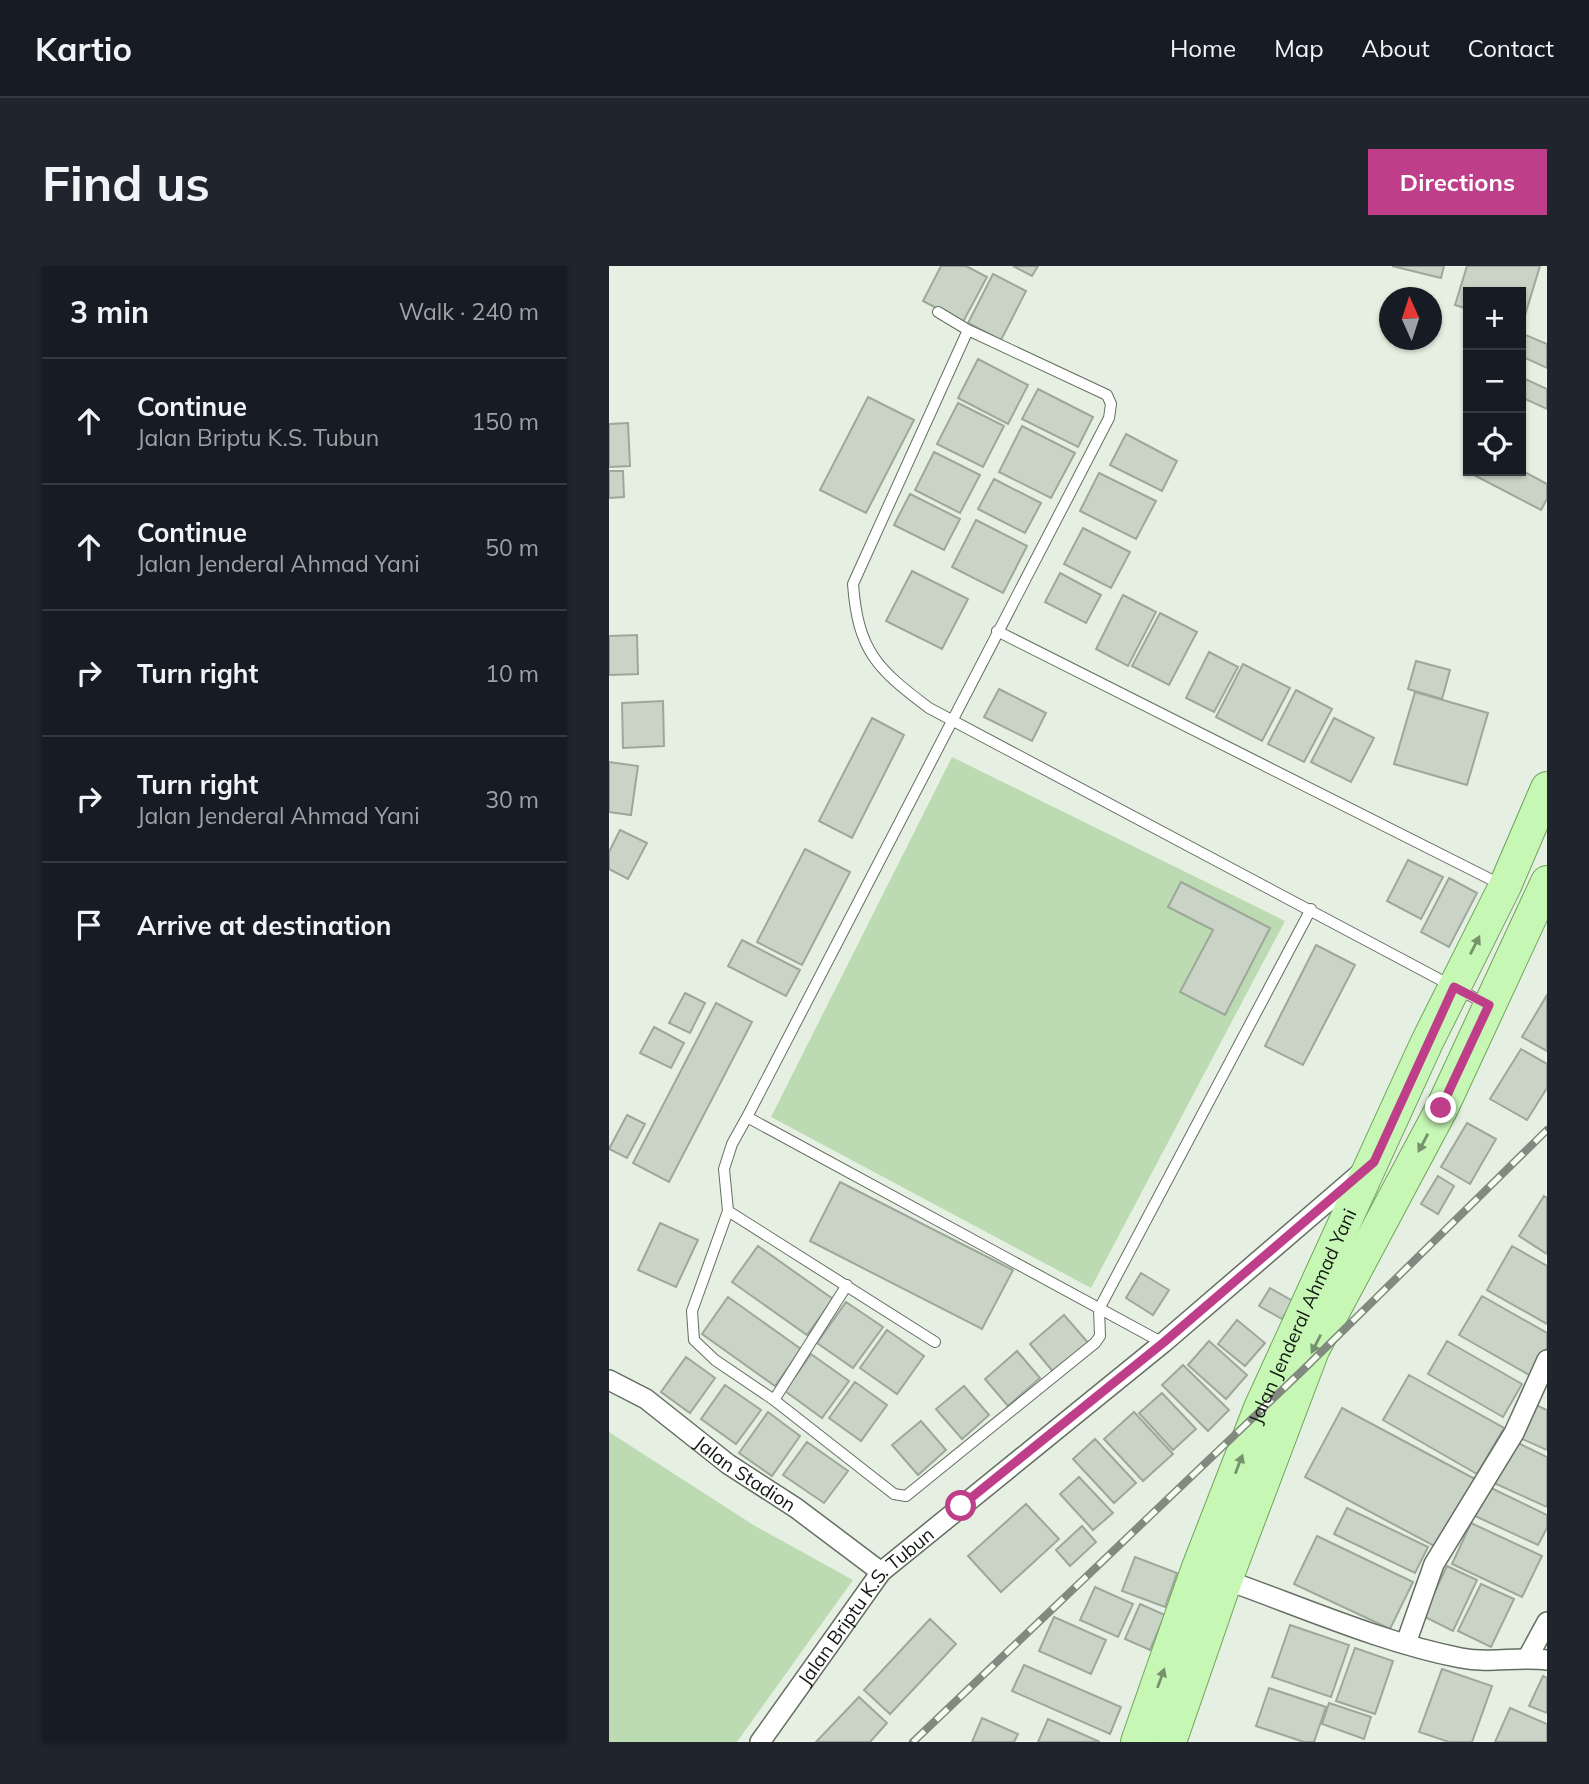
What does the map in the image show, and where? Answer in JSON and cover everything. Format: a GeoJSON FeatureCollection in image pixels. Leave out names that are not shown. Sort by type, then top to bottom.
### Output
{"type":"FeatureCollection","features":[{"type":"Feature","properties":{"kind":"main road","name":"Jalan Jenderal Ahmad Yani"},"geometry":{"type":"LineString","coordinates":[[1137,1742],[1197,1570],[1260,1408],[1454,987],[1505,886],[1547,788]]}},
{"type":"Feature","properties":{"kind":"main road","name":"Jalan Jenderal Ahmad Yani"},"geometry":{"type":"LineString","coordinates":[[1170,1742],[1226,1580],[1313,1350],[1441,1108],[1547,882]]}},
{"type":"Feature","properties":{"kind":"street","name":"Jalan Briptu K.S. Tubun"},"geometry":{"type":"LineString","coordinates":[[760,1742],[881,1572],[1163,1343],[1374,1162]]}},
{"type":"Feature","properties":{"kind":"street"},"geometry":{"type":"LineString","coordinates":[[1406,1643],[1434,1564],[1514,1433],[1547,1360]]}},
{"type":"Feature","properties":{"kind":"street","name":"Jalan Stadion"},"geometry":{"type":"LineString","coordinates":[[609,1380],[646,1399],[728,1464],[796,1508],[881,1572]]}},
{"type":"Feature","properties":{"kind":"street"},"geometry":{"type":"LineString","coordinates":[[1226,1580],[1406,1643],[1485,1662],[1538,1659],[1547,1622]]}},
{"type":"Feature","properties":{"kind":"lane"},"geometry":{"type":"LineString","coordinates":[[938,312],[968,330],[1107,395],[1111,404],[1109,418],[732,1144],[724,1169],[728,1210],[692,1311],[694,1340],[715,1360],[773,1400],[894,1494],[906,1496],[1095,1343],[1100,1336],[1099,1309],[1311,909]]}},
{"type":"Feature","properties":{"kind":"lane"},"geometry":{"type":"LineString","coordinates":[[968,330],[853,584],[856,621],[881,668],[929,708],[1489,1005]]}},
{"type":"Feature","properties":{"kind":"lane"},"geometry":{"type":"LineString","coordinates":[[997,631],[1505,886]]}},
{"type":"Feature","properties":{"kind":"lane"},"geometry":{"type":"LineString","coordinates":[[747,1117],[1163,1343]]}},
{"type":"Feature","properties":{"kind":"lane"},"geometry":{"type":"LineString","coordinates":[[728,1210],[935,1342]]}},
{"type":"Feature","properties":{"kind":"lane"},"geometry":{"type":"LineString","coordinates":[[773,1400],[847,1285]]}},
{"type":"Feature","properties":{"kind":"green space"},"geometry":{"type":"Polygon","coordinates":[[[952,757],[1285,921],[1091,1288],[771,1117],[952,757]]]}},
{"type":"Feature","properties":{"kind":"green space"},"geometry":{"type":"Polygon","coordinates":[[[609,1432],[755,1526],[853,1580],[737,1742],[609,1742],[609,1432]]]}},
{"type":"Feature","properties":{"kind":"building"},"geometry":{"type":"Polygon","coordinates":[[[941,266],[966,266],[987,277],[963,322],[923,301],[941,266]]]}},
{"type":"Feature","properties":{"kind":"building"},"geometry":{"type":"Polygon","coordinates":[[[1013,266],[1038,266],[1032,276],[1013,266]]]}},
{"type":"Feature","properties":{"kind":"building"},"geometry":{"type":"Polygon","coordinates":[[[1392,266],[1444,266],[1441,278],[1392,266]]]}},
{"type":"Feature","properties":{"kind":"building"},"geometry":{"type":"Polygon","coordinates":[[[1467,266],[1540,266],[1526,312],[1526,287],[1463,287],[1463,307],[1455,305],[1467,266]]]}},
{"type":"Feature","properties":{"kind":"building"},"geometry":{"type":"Polygon","coordinates":[[[993,274],[1026,291],[1001,340],[968,323],[993,274]]]}},
{"type":"Feature","properties":{"kind":"building"},"geometry":{"type":"Polygon","coordinates":[[[1526,335],[1547,344],[1547,368],[1526,358],[1526,335]]]}},
{"type":"Feature","properties":{"kind":"building"},"geometry":{"type":"Polygon","coordinates":[[[978,359],[1028,385],[1008,424],[958,398],[978,359]]]}},
{"type":"Feature","properties":{"kind":"building"},"geometry":{"type":"Polygon","coordinates":[[[1526,379],[1547,389],[1547,409],[1526,399],[1526,379]]]}},
{"type":"Feature","properties":{"kind":"building"},"geometry":{"type":"Polygon","coordinates":[[[1038,389],[1093,417],[1078,447],[1022,419],[1038,389]]]}},
{"type":"Feature","properties":{"kind":"building"},"geometry":{"type":"Polygon","coordinates":[[[868,397],[914,420],[866,513],[820,490],[868,397]]]}},
{"type":"Feature","properties":{"kind":"building"},"geometry":{"type":"Polygon","coordinates":[[[958,403],[1004,426],[983,467],[937,444],[958,403]]]}},
{"type":"Feature","properties":{"kind":"building"},"geometry":{"type":"Polygon","coordinates":[[[628,423],[630,466],[609,467],[609,424],[628,423]]]}},
{"type":"Feature","properties":{"kind":"building"},"geometry":{"type":"Polygon","coordinates":[[[1022,426],[1075,453],[1051,498],[999,472],[1022,426]]]}},
{"type":"Feature","properties":{"kind":"building"},"geometry":{"type":"Polygon","coordinates":[[[1126,434],[1177,461],[1162,491],[1110,465],[1126,434]]]}},
{"type":"Feature","properties":{"kind":"building"},"geometry":{"type":"Polygon","coordinates":[[[934,452],[980,475],[960,513],[915,490],[934,452]]]}},
{"type":"Feature","properties":{"kind":"building"},"geometry":{"type":"Polygon","coordinates":[[[609,471],[623,471],[624,497],[609,498],[609,471]]]}},
{"type":"Feature","properties":{"kind":"building"},"geometry":{"type":"Polygon","coordinates":[[[1099,473],[1156,501],[1136,539],[1080,511],[1099,473]]]}},
{"type":"Feature","properties":{"kind":"building"},"geometry":{"type":"Polygon","coordinates":[[[1526,473],[1547,484],[1547,499],[1541,510],[1476,476],[1526,476],[1526,473]]]}},
{"type":"Feature","properties":{"kind":"building"},"geometry":{"type":"Polygon","coordinates":[[[994,479],[1041,503],[1025,533],[978,509],[994,479]]]}},
{"type":"Feature","properties":{"kind":"building"},"geometry":{"type":"Polygon","coordinates":[[[910,494],[960,519],[944,550],[894,525],[910,494]]]}},
{"type":"Feature","properties":{"kind":"building"},"geometry":{"type":"Polygon","coordinates":[[[976,520],[1027,546],[1003,593],[952,567],[976,520]]]}},
{"type":"Feature","properties":{"kind":"building"},"geometry":{"type":"Polygon","coordinates":[[[1083,528],[1130,552],[1111,588],[1064,564],[1083,528]]]}},
{"type":"Feature","properties":{"kind":"building"},"geometry":{"type":"Polygon","coordinates":[[[912,571],[968,599],[942,649],[886,621],[912,571]]]}},
{"type":"Feature","properties":{"kind":"building"},"geometry":{"type":"Polygon","coordinates":[[[1060,573],[1101,595],[1086,623],[1045,602],[1060,573]]]}},
{"type":"Feature","properties":{"kind":"building"},"geometry":{"type":"Polygon","coordinates":[[[1123,595],[1156,612],[1128,666],[1096,649],[1123,595]]]}},
{"type":"Feature","properties":{"kind":"building"},"geometry":{"type":"Polygon","coordinates":[[[1160,613],[1197,632],[1169,685],[1132,666],[1160,613]]]}},
{"type":"Feature","properties":{"kind":"building"},"geometry":{"type":"Polygon","coordinates":[[[637,635],[638,674],[609,675],[609,636],[637,635]]]}},
{"type":"Feature","properties":{"kind":"building"},"geometry":{"type":"Polygon","coordinates":[[[1209,652],[1238,667],[1214,712],[1186,698],[1209,652]]]}},
{"type":"Feature","properties":{"kind":"building"},"geometry":{"type":"Polygon","coordinates":[[[1416,661],[1450,670],[1442,699],[1408,689],[1416,661]]]}},
{"type":"Feature","properties":{"kind":"building"},"geometry":{"type":"Polygon","coordinates":[[[1243,664],[1290,688],[1262,741],[1216,717],[1243,664]]]}},
{"type":"Feature","properties":{"kind":"building"},"geometry":{"type":"Polygon","coordinates":[[[999,689],[1046,713],[1032,741],[984,717],[999,689]]]}},
{"type":"Feature","properties":{"kind":"building"},"geometry":{"type":"Polygon","coordinates":[[[1296,690],[1332,709],[1304,762],[1268,744],[1296,690]]]}},
{"type":"Feature","properties":{"kind":"building"},"geometry":{"type":"Polygon","coordinates":[[[1415,692],[1488,713],[1467,785],[1394,764],[1415,692]]]}},
{"type":"Feature","properties":{"kind":"building"},"geometry":{"type":"Polygon","coordinates":[[[663,701],[664,746],[623,748],[622,703],[663,701]]]}},
{"type":"Feature","properties":{"kind":"building"},"geometry":{"type":"Polygon","coordinates":[[[872,718],[904,735],[852,838],[819,821],[872,718]]]}},
{"type":"Feature","properties":{"kind":"building"},"geometry":{"type":"Polygon","coordinates":[[[1334,718],[1374,738],[1351,782],[1311,762],[1334,718]]]}},
{"type":"Feature","properties":{"kind":"building"},"geometry":{"type":"Polygon","coordinates":[[[609,762],[638,766],[631,815],[609,812],[609,762]]]}},
{"type":"Feature","properties":{"kind":"building"},"geometry":{"type":"Polygon","coordinates":[[[620,830],[647,843],[628,879],[609,869],[609,852],[620,830]]]}},
{"type":"Feature","properties":{"kind":"building"},"geometry":{"type":"Polygon","coordinates":[[[805,849],[850,872],[802,965],[757,942],[805,849]]]}},
{"type":"Feature","properties":{"kind":"building"},"geometry":{"type":"Polygon","coordinates":[[[1408,860],[1443,877],[1421,919],[1387,901],[1408,860]]]}},
{"type":"Feature","properties":{"kind":"building"},"geometry":{"type":"Polygon","coordinates":[[[1449,878],[1477,893],[1449,947],[1421,932],[1449,878]]]}},
{"type":"Feature","properties":{"kind":"building"},"geometry":{"type":"Polygon","coordinates":[[[1181,882],[1270,928],[1225,1015],[1180,992],[1213,930],[1168,907],[1181,882]]]}},
{"type":"Feature","properties":{"kind":"building"},"geometry":{"type":"Polygon","coordinates":[[[742,940],[800,970],[786,996],[728,966],[742,940]]]}},
{"type":"Feature","properties":{"kind":"building"},"geometry":{"type":"Polygon","coordinates":[[[1316,945],[1355,965],[1303,1065],[1265,1046],[1316,945]]]}},
{"type":"Feature","properties":{"kind":"building"},"geometry":{"type":"Polygon","coordinates":[[[685,993],[705,1003],[690,1033],[669,1023],[685,993]]]}},
{"type":"Feature","properties":{"kind":"building"},"geometry":{"type":"Polygon","coordinates":[[[1547,995],[1547,1051],[1522,1037],[1547,995]]]}},
{"type":"Feature","properties":{"kind":"building"},"geometry":{"type":"Polygon","coordinates":[[[716,1003],[752,1022],[669,1182],[633,1163],[716,1003]]]}},
{"type":"Feature","properties":{"kind":"building"},"geometry":{"type":"Polygon","coordinates":[[[654,1027],[684,1043],[671,1068],[640,1053],[654,1027]]]}},
{"type":"Feature","properties":{"kind":"building"},"geometry":{"type":"Polygon","coordinates":[[[1521,1049],[1547,1064],[1547,1088],[1527,1120],[1490,1099],[1521,1049]]]}},
{"type":"Feature","properties":{"kind":"building"},"geometry":{"type":"Polygon","coordinates":[[[627,1115],[645,1124],[627,1158],[609,1149],[627,1115]]]}},
{"type":"Feature","properties":{"kind":"building"},"geometry":{"type":"Polygon","coordinates":[[[1467,1123],[1496,1139],[1470,1184],[1441,1167],[1467,1123]]]}},
{"type":"Feature","properties":{"kind":"building"},"geometry":{"type":"Polygon","coordinates":[[[1438,1176],[1454,1186],[1438,1214],[1421,1204],[1438,1176]]]}},
{"type":"Feature","properties":{"kind":"building"},"geometry":{"type":"Polygon","coordinates":[[[840,1182],[1013,1270],[982,1329],[810,1241],[840,1182]]]}},
{"type":"Feature","properties":{"kind":"building"},"geometry":{"type":"Polygon","coordinates":[[[1544,1196],[1547,1198],[1547,1254],[1519,1236],[1544,1196]]]}},
{"type":"Feature","properties":{"kind":"building"},"geometry":{"type":"Polygon","coordinates":[[[660,1223],[698,1240],[676,1287],[638,1270],[660,1223]]]}},
{"type":"Feature","properties":{"kind":"building"},"geometry":{"type":"Polygon","coordinates":[[[758,1246],[833,1299],[807,1335],[732,1282],[758,1246]]]}},
{"type":"Feature","properties":{"kind":"building"},"geometry":{"type":"Polygon","coordinates":[[[1512,1246],[1547,1266],[1547,1324],[1487,1290],[1512,1246]]]}},
{"type":"Feature","properties":{"kind":"building"},"geometry":{"type":"Polygon","coordinates":[[[1141,1273],[1169,1290],[1153,1315],[1126,1298],[1141,1273]]]}},
{"type":"Feature","properties":{"kind":"building"},"geometry":{"type":"Polygon","coordinates":[[[1270,1288],[1293,1301],[1282,1319],[1259,1306],[1270,1288]]]}},
{"type":"Feature","properties":{"kind":"building"},"geometry":{"type":"Polygon","coordinates":[[[1482,1296],[1547,1333],[1547,1348],[1531,1376],[1459,1335],[1482,1296]]]}},
{"type":"Feature","properties":{"kind":"building"},"geometry":{"type":"Polygon","coordinates":[[[728,1297],[801,1349],[775,1386],[702,1334],[728,1297]]]}},
{"type":"Feature","properties":{"kind":"building"},"geometry":{"type":"Polygon","coordinates":[[[846,1302],[883,1327],[853,1368],[817,1343],[846,1302]]]}},
{"type":"Feature","properties":{"kind":"building"},"geometry":{"type":"Polygon","coordinates":[[[1064,1315],[1090,1345],[1055,1374],[1030,1344],[1064,1315]]]}},
{"type":"Feature","properties":{"kind":"building"},"geometry":{"type":"Polygon","coordinates":[[[1237,1320],[1265,1343],[1245,1366],[1218,1344],[1237,1320]]]}},
{"type":"Feature","properties":{"kind":"building"},"geometry":{"type":"Polygon","coordinates":[[[887,1330],[924,1356],[897,1394],[860,1368],[887,1330]]]}},
{"type":"Feature","properties":{"kind":"building"},"geometry":{"type":"Polygon","coordinates":[[[1209,1341],[1247,1375],[1226,1399],[1188,1365],[1209,1341]]]}},
{"type":"Feature","properties":{"kind":"building"},"geometry":{"type":"Polygon","coordinates":[[[1447,1341],[1522,1384],[1503,1417],[1428,1374],[1447,1341]]]}},
{"type":"Feature","properties":{"kind":"building"},"geometry":{"type":"Polygon","coordinates":[[[1017,1351],[1040,1378],[1008,1406],[985,1379],[1017,1351]]]}},
{"type":"Feature","properties":{"kind":"building"},"geometry":{"type":"Polygon","coordinates":[[[811,1354],[849,1381],[822,1418],[785,1391],[811,1354]]]}},
{"type":"Feature","properties":{"kind":"building"},"geometry":{"type":"Polygon","coordinates":[[[686,1357],[715,1378],[690,1413],[661,1392],[686,1357]]]}},
{"type":"Feature","properties":{"kind":"building"},"geometry":{"type":"Polygon","coordinates":[[[1183,1365],[1229,1410],[1208,1431],[1162,1385],[1183,1365]]]}},
{"type":"Feature","properties":{"kind":"building"},"geometry":{"type":"Polygon","coordinates":[[[1409,1375],[1504,1428],[1477,1474],[1383,1420],[1409,1375]]]}},
{"type":"Feature","properties":{"kind":"building"},"geometry":{"type":"Polygon","coordinates":[[[855,1382],[887,1405],[861,1441],[829,1418],[855,1382]]]}},
{"type":"Feature","properties":{"kind":"building"},"geometry":{"type":"Polygon","coordinates":[[[725,1385],[761,1410],[736,1444],[701,1419],[725,1385]]]}},
{"type":"Feature","properties":{"kind":"building"},"geometry":{"type":"Polygon","coordinates":[[[964,1386],[989,1415],[962,1439],[936,1409],[964,1386]]]}},
{"type":"Feature","properties":{"kind":"building"},"geometry":{"type":"Polygon","coordinates":[[[1162,1393],[1196,1429],[1173,1450],[1139,1413],[1162,1393]]]}},
{"type":"Feature","properties":{"kind":"building"},"geometry":{"type":"Polygon","coordinates":[[[1536,1405],[1547,1410],[1547,1450],[1520,1438],[1536,1405]]]}},
{"type":"Feature","properties":{"kind":"building"},"geometry":{"type":"Polygon","coordinates":[[[1342,1408],[1475,1479],[1438,1548],[1305,1477],[1342,1408]]]}},
{"type":"Feature","properties":{"kind":"building"},"geometry":{"type":"Polygon","coordinates":[[[768,1412],[800,1436],[772,1476],[739,1453],[768,1412]]]}},
{"type":"Feature","properties":{"kind":"building"},"geometry":{"type":"Polygon","coordinates":[[[1134,1412],[1173,1454],[1143,1481],[1104,1439],[1134,1412]]]}},
{"type":"Feature","properties":{"kind":"building"},"geometry":{"type":"Polygon","coordinates":[[[921,1421],[946,1450],[918,1475],[892,1445],[921,1421]]]}},
{"type":"Feature","properties":{"kind":"building"},"geometry":{"type":"Polygon","coordinates":[[[1095,1439],[1136,1483],[1114,1503],[1073,1459],[1095,1439]]]}},
{"type":"Feature","properties":{"kind":"building"},"geometry":{"type":"Polygon","coordinates":[[[1514,1441],[1547,1457],[1547,1507],[1494,1483],[1514,1441]]]}},
{"type":"Feature","properties":{"kind":"building"},"geometry":{"type":"Polygon","coordinates":[[[807,1442],[848,1471],[824,1503],[783,1475],[807,1442]]]}},
{"type":"Feature","properties":{"kind":"building"},"geometry":{"type":"Polygon","coordinates":[[[1079,1477],[1113,1513],[1093,1530],[1060,1494],[1079,1477]]]}},
{"type":"Feature","properties":{"kind":"building"},"geometry":{"type":"Polygon","coordinates":[[[1489,1487],[1547,1515],[1547,1528],[1538,1545],[1475,1516],[1489,1487]]]}},
{"type":"Feature","properties":{"kind":"building"},"geometry":{"type":"Polygon","coordinates":[[[1026,1504],[1059,1539],[1001,1592],[968,1556],[1026,1504]]]}},
{"type":"Feature","properties":{"kind":"building"},"geometry":{"type":"Polygon","coordinates":[[[1347,1508],[1428,1547],[1415,1573],[1334,1534],[1347,1508]]]}},
{"type":"Feature","properties":{"kind":"building"},"geometry":{"type":"Polygon","coordinates":[[[1471,1523],[1542,1556],[1522,1597],[1452,1564],[1471,1523]]]}},
{"type":"Feature","properties":{"kind":"building"},"geometry":{"type":"Polygon","coordinates":[[[1082,1526],[1096,1542],[1070,1566],[1056,1550],[1082,1526]]]}},
{"type":"Feature","properties":{"kind":"building"},"geometry":{"type":"Polygon","coordinates":[[[1317,1536],[1413,1582],[1390,1629],[1294,1584],[1317,1536]]]}},
{"type":"Feature","properties":{"kind":"building"},"geometry":{"type":"Polygon","coordinates":[[[1135,1557],[1177,1573],[1165,1607],[1122,1591],[1135,1557]]]}},
{"type":"Feature","properties":{"kind":"building"},"geometry":{"type":"Polygon","coordinates":[[[1447,1566],[1477,1580],[1453,1631],[1423,1616],[1447,1566]]]}},
{"type":"Feature","properties":{"kind":"building"},"geometry":{"type":"Polygon","coordinates":[[[1481,1584],[1514,1599],[1491,1647],[1458,1631],[1481,1584]]]}},
{"type":"Feature","properties":{"kind":"building"},"geometry":{"type":"Polygon","coordinates":[[[1095,1587],[1133,1604],[1118,1637],[1080,1620],[1095,1587]]]}},
{"type":"Feature","properties":{"kind":"building"},"geometry":{"type":"Polygon","coordinates":[[[1140,1604],[1165,1615],[1150,1650],[1125,1639],[1140,1604]]]}},
{"type":"Feature","properties":{"kind":"building"},"geometry":{"type":"Polygon","coordinates":[[[1054,1617],[1106,1640],[1091,1674],[1039,1651],[1054,1617]]]}},
{"type":"Feature","properties":{"kind":"building"},"geometry":{"type":"Polygon","coordinates":[[[930,1619],[956,1644],[890,1714],[864,1690],[930,1619]]]}},
{"type":"Feature","properties":{"kind":"building"},"geometry":{"type":"Polygon","coordinates":[[[1290,1625],[1349,1645],[1331,1697],[1272,1677],[1290,1625]]]}},
{"type":"Feature","properties":{"kind":"building"},"geometry":{"type":"Polygon","coordinates":[[[1355,1648],[1393,1661],[1375,1714],[1336,1701],[1355,1648]]]}},
{"type":"Feature","properties":{"kind":"building"},"geometry":{"type":"Polygon","coordinates":[[[1024,1665],[1121,1707],[1110,1734],[1012,1691],[1024,1665]]]}},
{"type":"Feature","properties":{"kind":"building"},"geometry":{"type":"Polygon","coordinates":[[[1442,1669],[1492,1686],[1472,1742],[1449,1742],[1419,1732],[1442,1669]]]}},
{"type":"Feature","properties":{"kind":"building"},"geometry":{"type":"Polygon","coordinates":[[[1543,1676],[1547,1678],[1547,1713],[1529,1706],[1543,1676]]]}},
{"type":"Feature","properties":{"kind":"building"},"geometry":{"type":"Polygon","coordinates":[[[1269,1688],[1326,1707],[1314,1742],[1304,1742],[1256,1726],[1269,1688]]]}},
{"type":"Feature","properties":{"kind":"building"},"geometry":{"type":"Polygon","coordinates":[[[859,1697],[887,1723],[870,1742],[816,1742],[859,1697]]]}},
{"type":"Feature","properties":{"kind":"building"},"geometry":{"type":"Polygon","coordinates":[[[1329,1703],[1371,1717],[1364,1739],[1322,1724],[1329,1703]]]}},
{"type":"Feature","properties":{"kind":"building"},"geometry":{"type":"Polygon","coordinates":[[[1510,1708],[1547,1724],[1547,1742],[1495,1742],[1510,1708]]]}},
{"type":"Feature","properties":{"kind":"building"},"geometry":{"type":"Polygon","coordinates":[[[982,1718],[1018,1734],[1014,1742],[972,1742],[982,1718]]]}},
{"type":"Feature","properties":{"kind":"building"},"geometry":{"type":"Polygon","coordinates":[[[1048,1719],[1100,1742],[1038,1742],[1048,1719]]]}},
{"type":"Feature","properties":{"kind":"railway"},"geometry":{"type":"LineString","coordinates":[[913,1742],[1304,1369],[1547,1130]]}},
{"type":"Feature","properties":{"kind":"route"},"geometry":{"type":"LineString","coordinates":[[961,1506],[1163,1343],[1374,1162],[1454,987],[1489,1005],[1441,1108]]}}]}
